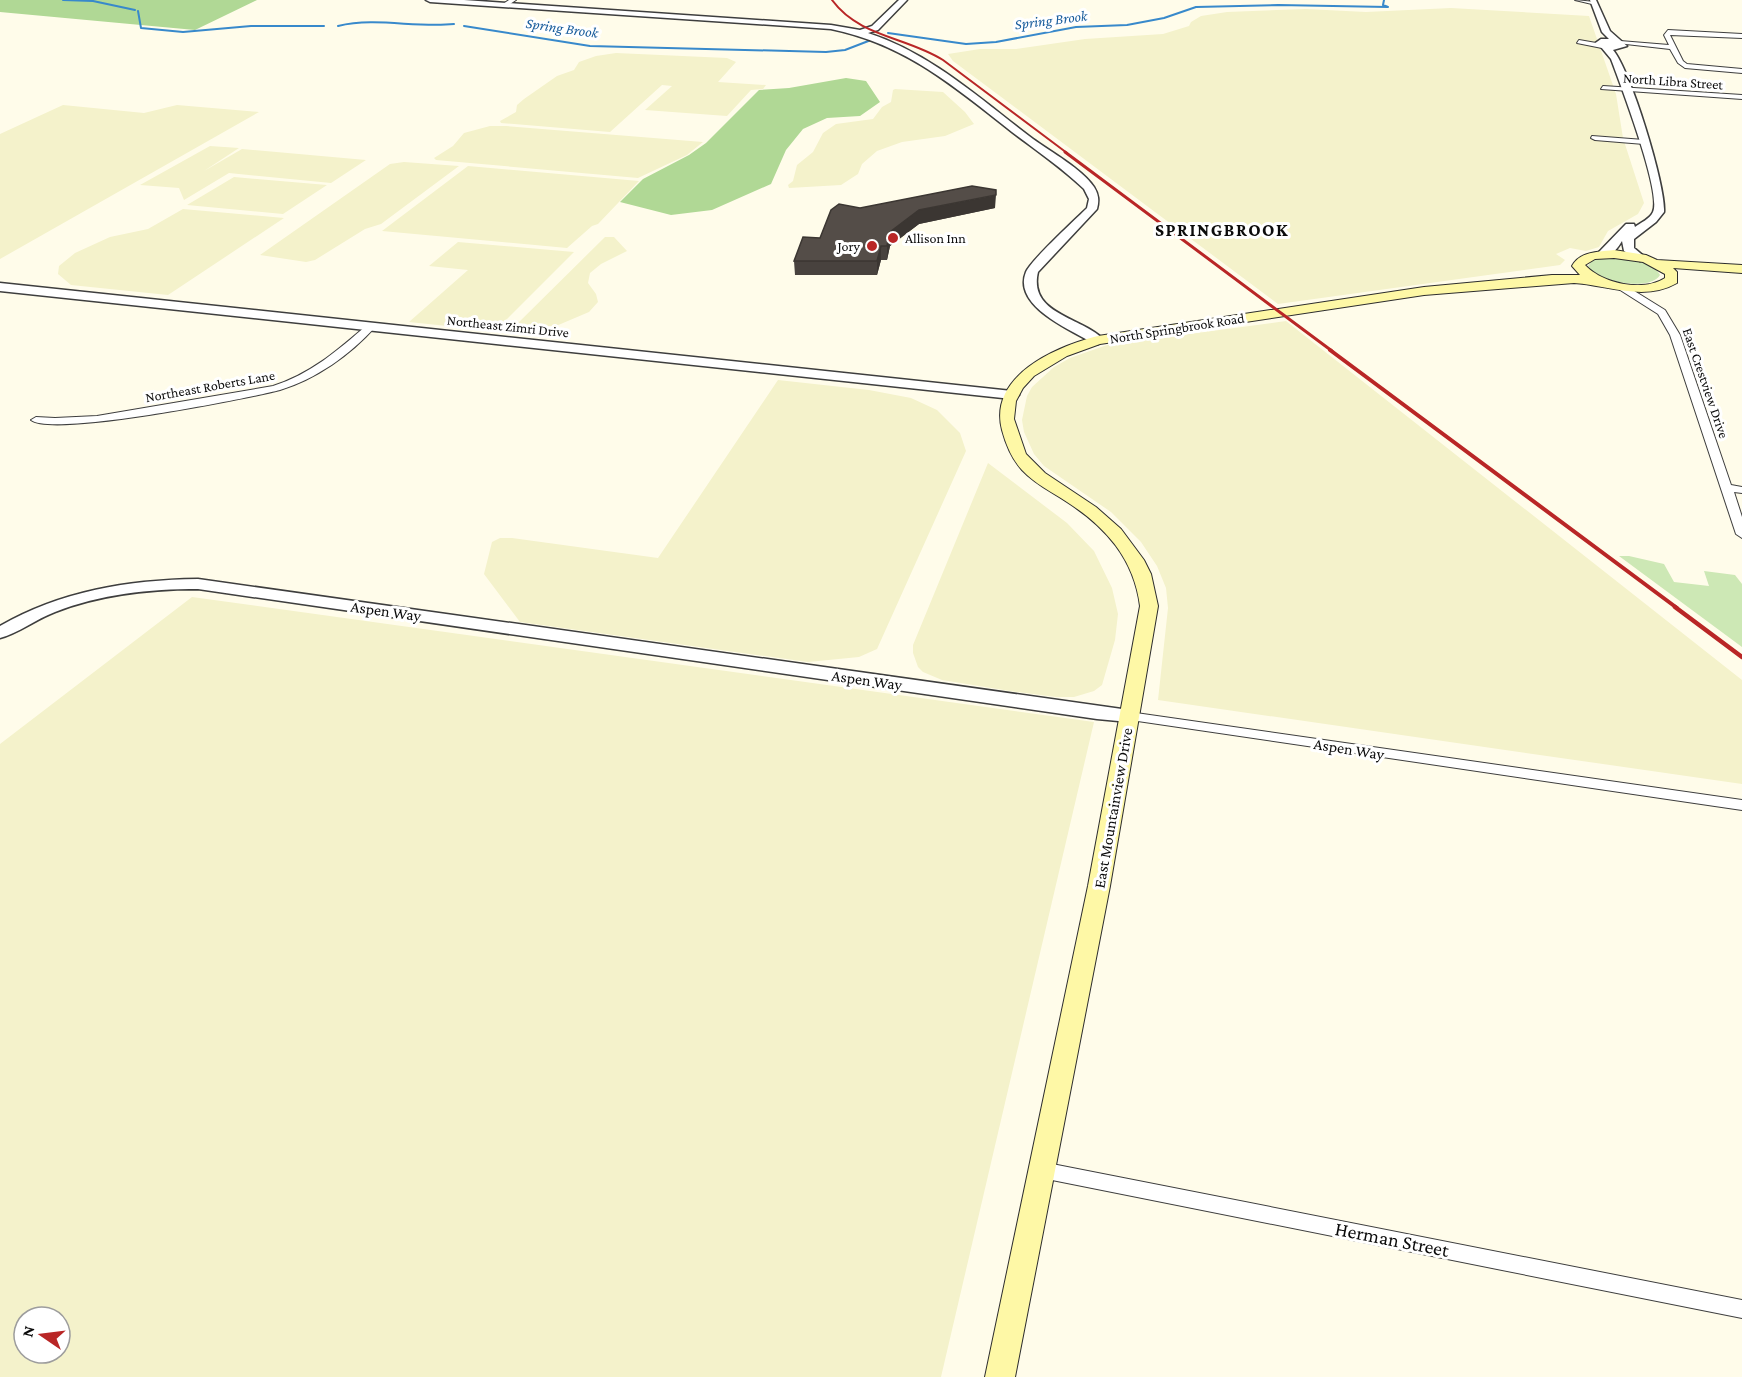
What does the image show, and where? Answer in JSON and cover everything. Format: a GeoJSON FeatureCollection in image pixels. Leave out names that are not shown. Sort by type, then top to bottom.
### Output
{"type":"FeatureCollection","features":[{"type":"Feature","properties":{"kind":"main road","name":"North Springbrook Road"},"geometry":{"type":"LineString","coordinates":[[1098,340],[1438,287],[1560,271],[1578,266],[1583,259],[1603,254]]}},
{"type":"Feature","properties":{"kind":"main road"},"geometry":{"type":"LineString","coordinates":[[1603,254],[1640,258],[1656,263],[1665,267],[1673,277]]}},
{"type":"Feature","properties":{"kind":"main road"},"geometry":{"type":"LineString","coordinates":[[1656,263],[1742,271]]}},
{"type":"Feature","properties":{"kind":"main road"},"geometry":{"type":"LineString","coordinates":[[1578,266],[1581,271],[1596,280],[1620,286],[1657,287],[1669,283],[1673,277],[1691,273],[1742,271]]}},
{"type":"Feature","properties":{"kind":"main road","name":"North Springbrook Road"},"geometry":{"type":"LineString","coordinates":[[1424,291],[1444,291],[1543,278],[1596,280]]}},
{"type":"Feature","properties":{"kind":"main road"},"geometry":{"type":"LineString","coordinates":[[1012,394],[1017,384],[1041,363],[1058,353],[1098,340]]}},
{"type":"Feature","properties":{"kind":"main road","name":"East Mountainview Drive"},"geometry":{"type":"LineString","coordinates":[[1000,1377],[1099,886],[1149,606],[1148,588],[1140,567],[1111,529],[1079,502],[1030,469],[1019,456],[1006,420],[1012,394]]}},
{"type":"Feature","properties":{"kind":"street"},"geometry":{"type":"LineString","coordinates":[[430,0],[817,26],[860,33],[875,28],[903,0]]}},
{"type":"Feature","properties":{"kind":"street"},"geometry":{"type":"LineString","coordinates":[[505,5],[513,0]]}},
{"type":"Feature","properties":{"kind":"street"},"geometry":{"type":"LineString","coordinates":[[1579,0],[1597,2],[1599,17],[1606,32],[1620,45]]}},
{"type":"Feature","properties":{"kind":"street"},"geometry":{"type":"LineString","coordinates":[[1602,44],[1606,32]]}},
{"type":"Feature","properties":{"kind":"street"},"geometry":{"type":"LineString","coordinates":[[1742,36],[1668,32],[1667,35],[1680,62],[1685,66],[1742,71]]}},
{"type":"Feature","properties":{"kind":"street","name":"North Springbrook Road"},"geometry":{"type":"LineString","coordinates":[[860,33],[911,53],[933,66],[1089,188],[1094,199],[1092,209],[1032,271],[1028,287],[1038,303],[1047,310],[1098,340]]}},
{"type":"Feature","properties":{"kind":"street"},"geometry":{"type":"LineString","coordinates":[[1583,43],[1673,49]]}},
{"type":"Feature","properties":{"kind":"street"},"geometry":{"type":"LineString","coordinates":[[1602,44],[1615,58],[1627,90],[1644,142],[1660,206],[1658,213],[1646,226],[1628,238],[1628,249],[1640,258]]}},
{"type":"Feature","properties":{"kind":"street"},"geometry":{"type":"LineString","coordinates":[[1615,58],[1616,50],[1620,45]]}},
{"type":"Feature","properties":{"kind":"street","name":"North Libra Street"},"geometry":{"type":"LineString","coordinates":[[1603,88],[1742,97]]}},
{"type":"Feature","properties":{"kind":"street"},"geometry":{"type":"LineString","coordinates":[[1595,138],[1644,142]]}},
{"type":"Feature","properties":{"kind":"street"},"geometry":{"type":"LineString","coordinates":[[1603,254],[1613,247],[1624,230],[1636,223],[1649,221]]}},
{"type":"Feature","properties":{"kind":"street"},"geometry":{"type":"LineString","coordinates":[[1620,286],[1662,312]]}},
{"type":"Feature","properties":{"kind":"street","name":"Northeast Zimri Drive"},"geometry":{"type":"LineString","coordinates":[[0,287],[1012,394]]}},
{"type":"Feature","properties":{"kind":"street","name":"East Crestview Drive"},"geometry":{"type":"LineString","coordinates":[[1657,287],[1655,296],[1679,345],[1742,534]]}},
{"type":"Feature","properties":{"kind":"street","name":"Northeast Roberts Lane"},"geometry":{"type":"LineString","coordinates":[[36,420],[68,422],[137,413],[284,386],[319,369],[370,327]]}},
{"type":"Feature","properties":{"kind":"street"},"geometry":{"type":"LineString","coordinates":[[1727,488],[1742,490]]}},
{"type":"Feature","properties":{"kind":"street","name":"Aspen Way"},"geometry":{"type":"LineString","coordinates":[[0,633],[45,609],[75,599],[130,587],[198,584],[1742,805]]}},
{"type":"Feature","properties":{"kind":"street","name":"Herman Street"},"geometry":{"type":"LineString","coordinates":[[1042,1170],[1742,1309]]}},
{"type":"Feature","properties":{"kind":"shaded area"},"geometry":{"type":"Polygon","coordinates":[[[1451,8],[1589,16],[1616,94],[1623,138],[1644,203],[1638,214],[1608,231],[1599,247],[1586,251],[1570,248],[1556,254],[1565,260],[1560,265],[1278,304],[953,61],[948,54],[980,49],[1016,49],[1085,39],[1163,34],[1189,26],[1201,16],[1227,12],[1306,9],[1366,12],[1451,8]]]}},
{"type":"Feature","properties":{"kind":"shaded area"},"geometry":{"type":"Polygon","coordinates":[[[616,53],[727,58],[736,62],[718,82],[766,85],[763,89],[751,90],[727,116],[645,110],[672,86],[662,85],[610,132],[501,123],[500,121],[516,112],[517,105],[524,99],[557,76],[574,70],[579,62],[596,56],[616,53]]]}},
{"type":"Feature","properties":{"kind":"shaded area"},"geometry":{"type":"Polygon","coordinates":[[[895,89],[943,92],[965,112],[974,124],[945,136],[902,142],[877,151],[862,164],[858,174],[841,185],[789,188],[788,185],[793,181],[797,165],[813,152],[823,133],[836,124],[873,119],[882,107],[891,102],[895,89]]]}},
{"type":"Feature","properties":{"kind":"shaded area"},"geometry":{"type":"Polygon","coordinates":[[[63,105],[144,113],[177,105],[259,112],[0,259],[0,134],[63,105]]]}},
{"type":"Feature","properties":{"kind":"shaded area"},"geometry":{"type":"Polygon","coordinates":[[[490,126],[703,142],[687,155],[638,178],[434,158],[453,146],[464,133],[490,126]]]}},
{"type":"Feature","properties":{"kind":"shaded area"},"geometry":{"type":"Polygon","coordinates":[[[210,146],[239,148],[204,171],[242,149],[366,160],[331,183],[229,173],[184,200],[179,188],[140,185],[210,146]]]}},
{"type":"Feature","properties":{"kind":"shaded area"},"geometry":{"type":"Polygon","coordinates":[[[404,162],[459,166],[381,224],[365,229],[315,260],[306,262],[260,255],[390,164],[404,162]]]}},
{"type":"Feature","properties":{"kind":"shaded area"},"geometry":{"type":"Polygon","coordinates":[[[468,166],[639,181],[598,224],[592,226],[567,248],[382,231],[468,166]]]}},
{"type":"Feature","properties":{"kind":"shaded area"},"geometry":{"type":"Polygon","coordinates":[[[234,177],[327,185],[283,214],[187,205],[234,177]]]}},
{"type":"Feature","properties":{"kind":"shaded area"},"geometry":{"type":"Polygon","coordinates":[[[183,209],[284,218],[168,295],[71,285],[58,274],[59,266],[75,253],[110,237],[148,229],[183,209]]]}},
{"type":"Feature","properties":{"kind":"shaded area"},"geometry":{"type":"Polygon","coordinates":[[[605,237],[614,237],[627,251],[601,264],[590,273],[588,283],[596,294],[598,302],[589,312],[556,326],[514,327],[605,237]]]}},
{"type":"Feature","properties":{"kind":"shaded area"},"geometry":{"type":"Polygon","coordinates":[[[458,242],[574,252],[495,331],[409,322],[468,270],[429,266],[458,242]]]}},
{"type":"Feature","properties":{"kind":"shaded area"},"geometry":{"type":"Polygon","coordinates":[[[1286,321],[1742,680],[1742,784],[1158,700],[1168,608],[1166,588],[1157,566],[1141,542],[1111,512],[1044,466],[1034,454],[1024,432],[1022,420],[1027,396],[1032,387],[1054,367],[1070,358],[1107,345],[1286,321]]]}},
{"type":"Feature","properties":{"kind":"shaded area"},"geometry":{"type":"Polygon","coordinates":[[[778,380],[869,390],[911,398],[937,410],[960,433],[966,451],[877,649],[859,657],[808,662],[520,622],[484,574],[492,542],[500,538],[512,538],[658,558],[778,380]]]}},
{"type":"Feature","properties":{"kind":"shaded area"},"geometry":{"type":"Polygon","coordinates":[[[988,463],[1067,523],[1094,551],[1112,588],[1118,614],[1115,640],[1102,685],[1094,691],[1074,697],[1056,697],[1010,691],[942,680],[923,672],[918,667],[913,645],[988,463]]]}},
{"type":"Feature","properties":{"kind":"shaded area"},"geometry":{"type":"Polygon","coordinates":[[[192,597],[1094,722],[941,1377],[0,1377],[0,744],[192,597]]]}},
{"type":"Feature","properties":{"kind":"green space"},"geometry":{"type":"Polygon","coordinates":[[[0,0],[257,0],[195,30],[0,12],[0,0]]]}},
{"type":"Feature","properties":{"kind":"green space"},"geometry":{"type":"Polygon","coordinates":[[[846,78],[866,81],[880,102],[860,116],[827,118],[803,129],[786,150],[771,184],[712,210],[671,215],[620,202],[643,179],[689,155],[706,143],[759,90],[789,88],[846,78]]]}},
{"type":"Feature","properties":{"kind":"green space"},"geometry":{"type":"Polygon","coordinates":[[[1602,258],[1642,262],[1656,269],[1660,275],[1646,283],[1635,284],[1612,280],[1593,272],[1588,266],[1592,261],[1602,258]]]}},
{"type":"Feature","properties":{"kind":"green space"},"geometry":{"type":"Polygon","coordinates":[[[1619,556],[1664,564],[1674,582],[1709,586],[1704,571],[1735,575],[1742,584],[1742,647],[1619,556]]]}},
{"type":"Feature","properties":{"kind":"building"},"geometry":{"type":"Polygon","coordinates":[[[972,186],[996,190],[996,195],[919,210],[890,232],[887,246],[881,246],[877,261],[794,261],[803,237],[820,238],[831,210],[839,204],[860,208],[972,186]]]}},
{"type":"Feature","properties":{"kind":"waterway","name":"Spring Brook"},"geometry":{"type":"LineString","coordinates":[[63,0],[93,1],[135,10]]}},
{"type":"Feature","properties":{"kind":"waterway","name":"Spring Brook"},"geometry":{"type":"LineString","coordinates":[[888,33],[966,44],[996,42],[1076,27],[1127,25],[1164,18],[1196,7],[1278,5],[1388,7],[1383,5],[1384,0]]}},
{"type":"Feature","properties":{"kind":"waterway","name":"Spring Brook"},"geometry":{"type":"LineString","coordinates":[[138,11],[141,28],[183,32],[251,26],[324,26]]}},
{"type":"Feature","properties":{"kind":"waterway","name":"Spring Brook"},"geometry":{"type":"LineString","coordinates":[[338,26],[367,22],[454,24]]}},
{"type":"Feature","properties":{"kind":"waterway","name":"Spring Brook"},"geometry":{"type":"LineString","coordinates":[[464,26],[590,46],[826,52],[845,50],[871,40]]}},
{"type":"Feature","properties":{"kind":"railway"},"geometry":{"type":"LineString","coordinates":[[832,0],[856,22],[943,60],[1067,153]]}},
{"type":"Feature","properties":{"kind":"railway"},"geometry":{"type":"LineString","coordinates":[[1065,152],[1332,351]]}},
{"type":"Feature","properties":{"kind":"railway"},"geometry":{"type":"LineString","coordinates":[[1330,350],[1677,608]]}},
{"type":"Feature","properties":{"kind":"railway"},"geometry":{"type":"LineString","coordinates":[[1675,607],[1742,657]]}},
{"type":"Feature","properties":{"kind":"place","name":"Allison Inn"},"geometry":{"type":"Point","coordinates":[893,238]}},
{"type":"Feature","properties":{"kind":"place","name":"Jory"},"geometry":{"type":"Point","coordinates":[872,246]}},
{"type":"Feature","properties":{"kind":"district","name":"SPRINGBROOK"},"geometry":{"type":"Point","coordinates":[1222,230]}}]}
